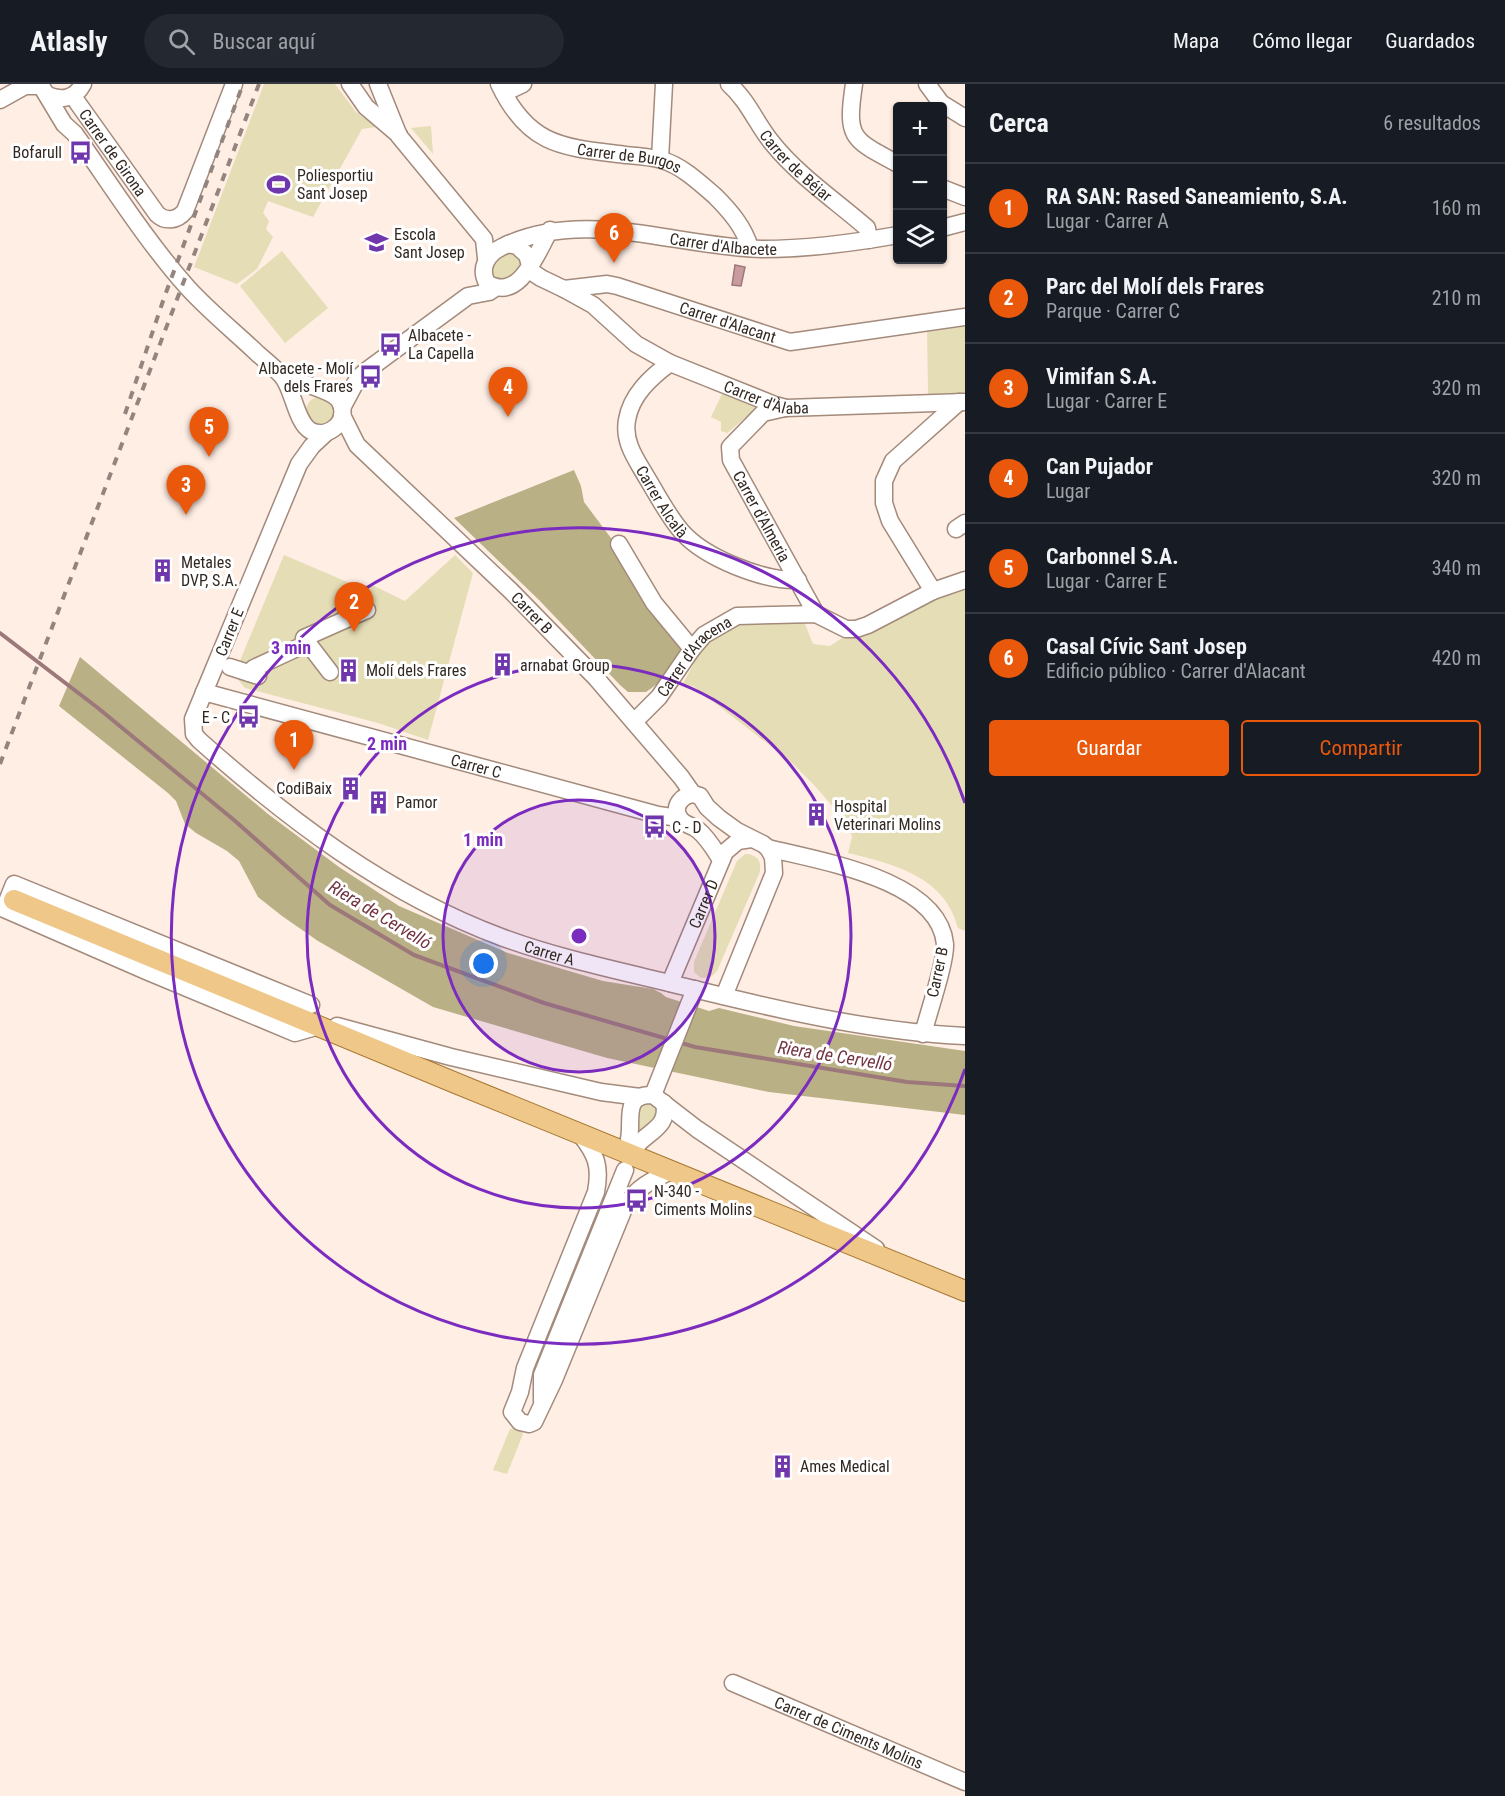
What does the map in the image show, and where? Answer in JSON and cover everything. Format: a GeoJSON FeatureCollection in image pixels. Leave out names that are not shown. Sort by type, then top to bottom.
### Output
{"type":"FeatureCollection","features":[{"type":"Feature","properties":{"kind":"main road"},"geometry":{"type":"LineString","coordinates":[[14,900],[965,1291]]}},
{"type":"Feature","properties":{"kind":"street"},"geometry":{"type":"LineString","coordinates":[[0,86],[5,84]]}},
{"type":"Feature","properties":{"kind":"street","name":"Carrer de Girona"},"geometry":{"type":"LineString","coordinates":[[79,93],[157,214],[165,220],[178,218],[185,212],[234,84]]}},
{"type":"Feature","properties":{"kind":"street"},"geometry":{"type":"LineString","coordinates":[[350,84],[366,107],[399,136],[484,239],[517,246],[536,266]]}},
{"type":"Feature","properties":{"kind":"street"},"geometry":{"type":"LineString","coordinates":[[378,84],[399,136]]}},
{"type":"Feature","properties":{"kind":"street"},"geometry":{"type":"LineString","coordinates":[[502,88],[523,84]]}},
{"type":"Feature","properties":{"kind":"street"},"geometry":{"type":"LineString","coordinates":[[660,159],[664,84]]}},
{"type":"Feature","properties":{"kind":"street","name":"Carrer de Béjar"},"geometry":{"type":"LineString","coordinates":[[729,84],[741,95],[772,143],[867,228],[869,240]]}},
{"type":"Feature","properties":{"kind":"street"},"geometry":{"type":"LineString","coordinates":[[854,84],[849,115],[851,129],[866,147],[893,162]]}},
{"type":"Feature","properties":{"kind":"street"},"geometry":{"type":"LineString","coordinates":[[927,84],[941,103],[965,118]]}},
{"type":"Feature","properties":{"kind":"street"},"geometry":{"type":"LineString","coordinates":[[0,100],[25,86],[43,88],[60,99],[67,99],[79,93]]}},
{"type":"Feature","properties":{"kind":"street","name":"Carrer de Girona"},"geometry":{"type":"LineString","coordinates":[[43,88],[64,124],[75,134],[189,289],[283,377]]}},
{"type":"Feature","properties":{"kind":"street","name":"Carrer de Burgos"},"geometry":{"type":"LineString","coordinates":[[502,88],[518,118],[536,134],[550,141],[573,149],[660,159],[684,171],[716,198],[740,225],[750,248]]}},
{"type":"Feature","properties":{"kind":"street","name":"Carrer de Girona"},"geometry":{"type":"LineString","coordinates":[[75,134],[79,93]]}},
{"type":"Feature","properties":{"kind":"street"},"geometry":{"type":"LineString","coordinates":[[947,190],[965,197]]}},
{"type":"Feature","properties":{"kind":"street"},"geometry":{"type":"LineString","coordinates":[[947,227],[965,222]]}},
{"type":"Feature","properties":{"kind":"street","name":"Carrer d'Albacete"},"geometry":{"type":"LineString","coordinates":[[321,389],[358,378],[468,296],[494,251],[550,230],[591,228],[699,244],[750,248],[802,247],[893,237]]}},
{"type":"Feature","properties":{"kind":"street"},"geometry":{"type":"LineString","coordinates":[[516,285],[536,266],[550,230]]}},
{"type":"Feature","properties":{"kind":"street"},"geometry":{"type":"LineString","coordinates":[[484,239],[487,283],[495,288]]}},
{"type":"Feature","properties":{"kind":"street","name":"Carrer d'Àlaba"},"geometry":{"type":"LineString","coordinates":[[536,266],[564,289],[580,292],[588,297],[593,305],[636,344],[670,363],[763,406],[786,408],[962,402]]}},
{"type":"Feature","properties":{"kind":"street"},"geometry":{"type":"LineString","coordinates":[[593,305],[597,290],[607,284]]}},
{"type":"Feature","properties":{"kind":"street","name":"Carrer d'Alacant"},"geometry":{"type":"LineString","coordinates":[[564,289],[607,284],[790,342],[965,317]]}},
{"type":"Feature","properties":{"kind":"street","name":"Carrer d'Albacete"},"geometry":{"type":"LineString","coordinates":[[468,296],[516,285],[564,289]]}},
{"type":"Feature","properties":{"kind":"street","name":"Carrer Alcalà"},"geometry":{"type":"LineString","coordinates":[[670,363],[645,384],[635,397],[627,418],[626,437],[633,454],[673,520],[696,544],[750,572],[783,580],[798,580]]}},
{"type":"Feature","properties":{"kind":"street"},"geometry":{"type":"LineString","coordinates":[[283,377],[321,389],[337,397],[342,412],[336,427],[326,433],[311,431],[299,416],[283,377]]}},
{"type":"Feature","properties":{"kind":"street","name":"Carrer d'Albacete"},"geometry":{"type":"LineString","coordinates":[[342,412],[358,378]]}},
{"type":"Feature","properties":{"kind":"street"},"geometry":{"type":"LineString","coordinates":[[299,416],[305,396],[321,389]]}},
{"type":"Feature","properties":{"kind":"street"},"geometry":{"type":"LineString","coordinates":[[933,591],[890,521],[884,503],[884,481],[893,461],[962,402]]}},
{"type":"Feature","properties":{"kind":"street","name":"Carrer d'Almeria"},"geometry":{"type":"LineString","coordinates":[[763,406],[730,447],[731,460],[816,614]]}},
{"type":"Feature","properties":{"kind":"street","name":"Carrer B"},"geometry":{"type":"LineString","coordinates":[[342,412],[357,445],[511,591],[596,678],[693,794],[700,796],[719,819],[768,848],[883,880],[909,893],[932,913],[940,926],[945,946],[922,1034]]}},
{"type":"Feature","properties":{"kind":"street","name":"Carrer E"},"geometry":{"type":"LineString","coordinates":[[299,416],[301,446],[299,464]]}},
{"type":"Feature","properties":{"kind":"street","name":"Carrer E"},"geometry":{"type":"LineString","coordinates":[[194,734],[193,719],[299,464],[312,446],[326,433]]}},
{"type":"Feature","properties":{"kind":"street","name":"Carrer B"},"geometry":{"type":"LineString","coordinates":[[326,433],[357,445]]}},
{"type":"Feature","properties":{"kind":"street"},"geometry":{"type":"LineString","coordinates":[[619,544],[654,603],[692,649]]}},
{"type":"Feature","properties":{"kind":"street","name":"Carrer d'Aracena"},"geometry":{"type":"LineString","coordinates":[[634,722],[659,697],[704,635],[737,616],[816,614],[846,629],[855,629],[868,625],[933,591],[965,580]]}},
{"type":"Feature","properties":{"kind":"street"},"geometry":{"type":"LineString","coordinates":[[330,672],[304,638],[367,610]]}},
{"type":"Feature","properties":{"kind":"street"},"geometry":{"type":"LineString","coordinates":[[230,667],[255,675],[254,668],[308,643]]}},
{"type":"Feature","properties":{"kind":"street","name":"Carrer C"},"geometry":{"type":"LineString","coordinates":[[204,692],[686,822]]}},
{"type":"Feature","properties":{"kind":"street","name":"Carrer A"},"geometry":{"type":"LineString","coordinates":[[194,734],[300,824],[339,852],[408,895],[500,937],[589,964],[670,983],[693,995],[724,996],[851,1024],[922,1034],[965,1036]]}},
{"type":"Feature","properties":{"kind":"street"},"geometry":{"type":"LineString","coordinates":[[693,794],[678,803],[677,810],[686,822],[707,839],[721,860]]}},
{"type":"Feature","properties":{"kind":"street"},"geometry":{"type":"LineString","coordinates":[[686,822],[699,824],[704,819],[707,807]]}},
{"type":"Feature","properties":{"kind":"street","name":"Carrer D"},"geometry":{"type":"LineString","coordinates":[[670,983],[725,852],[734,844],[751,839]]}},
{"type":"Feature","properties":{"kind":"street"},"geometry":{"type":"LineString","coordinates":[[724,996],[774,873],[774,857],[768,848]]}},
{"type":"Feature","properties":{"kind":"street"},"geometry":{"type":"LineString","coordinates":[[311,1005],[14,884],[4,909],[295,1033],[319,1026]]}},
{"type":"Feature","properties":{"kind":"street"},"geometry":{"type":"LineString","coordinates":[[654,1095],[665,1115],[663,1122],[634,1141],[630,1109],[654,1095],[693,995]]}},
{"type":"Feature","properties":{"kind":"street"},"geometry":{"type":"LineString","coordinates":[[285,1012],[451,1057],[601,1092],[654,1095],[697,1129],[899,1264]]}},
{"type":"Feature","properties":{"kind":"street"},"geometry":{"type":"LineString","coordinates":[[580,1134],[591,1148],[597,1161],[599,1177],[596,1192],[525,1368],[520,1392],[512,1412],[515,1419],[520,1422],[529,1424],[534,1422],[554,1380],[625,1206],[637,1191],[670,1171]]}},
{"type":"Feature","properties":{"kind":"street"},"geometry":{"type":"LineString","coordinates":[[520,1392],[535,1373],[622,1169],[542,1375],[542,1402]]}},
{"type":"Feature","properties":{"kind":"street","name":"Carrer de Ciments Molins"},"geometry":{"type":"LineString","coordinates":[[733,1683],[965,1782]]}},
{"type":"Feature","properties":{"kind":"shaded area","name":"Poliesportiu Sant Josep"},"geometry":{"type":"Polygon","coordinates":[[[264,84],[335,84],[356,112],[376,127],[362,129],[313,217],[268,201],[263,213],[269,221],[266,229],[273,237],[257,269],[237,284],[194,267],[264,84]]]}},
{"type":"Feature","properties":{"kind":"shaded area"},"geometry":{"type":"Polygon","coordinates":[[[431,126],[433,154],[411,128],[431,126]]]}},
{"type":"Feature","properties":{"kind":"shaded area"},"geometry":{"type":"Polygon","coordinates":[[[282,251],[328,308],[285,343],[240,286],[282,251]]]}},
{"type":"Feature","properties":{"kind":"shaded area"},"geometry":{"type":"Polygon","coordinates":[[[516,252],[523,265],[511,280],[494,280],[491,265],[503,254],[516,252]]]}},
{"type":"Feature","properties":{"kind":"shaded area"},"geometry":{"type":"Polygon","coordinates":[[[735,265],[745,267],[741,286],[732,285],[735,265]]]}},
{"type":"Feature","properties":{"kind":"shaded area"},"geometry":{"type":"Polygon","coordinates":[[[965,322],[965,393],[928,394],[927,328],[965,322]]]}},
{"type":"Feature","properties":{"kind":"shaded area"},"geometry":{"type":"Polygon","coordinates":[[[730,393],[755,405],[756,409],[727,433],[721,431],[721,422],[711,417],[722,394],[730,393]]]}},
{"type":"Feature","properties":{"kind":"shaded area"},"geometry":{"type":"Polygon","coordinates":[[[320,397],[330,401],[334,411],[330,421],[320,425],[310,421],[306,411],[310,401],[320,397]]]}},
{"type":"Feature","properties":{"kind":"shaded area"},"geometry":{"type":"Polygon","coordinates":[[[574,470],[581,486],[584,502],[620,550],[683,645],[674,666],[664,678],[646,692],[628,692],[620,685],[539,600],[454,518],[574,470]]]}},
{"type":"Feature","properties":{"kind":"shaded area"},"geometry":{"type":"Polygon","coordinates":[[[284,555],[366,590],[370,584],[405,601],[455,555],[473,573],[428,740],[378,723],[245,688],[234,675],[284,555]]]}},
{"type":"Feature","properties":{"kind":"shaded area"},"geometry":{"type":"Polygon","coordinates":[[[965,586],[965,931],[958,928],[942,896],[929,884],[899,868],[848,853],[852,837],[849,825],[815,786],[790,761],[693,686],[682,685],[707,640],[738,622],[803,619],[813,644],[830,646],[848,634],[965,586]]]}},
{"type":"Feature","properties":{"kind":"shaded area"},"geometry":{"type":"Polygon","coordinates":[[[80,657],[268,814],[339,867],[399,906],[508,953],[603,981],[653,989],[666,997],[709,1011],[719,1008],[794,1026],[965,1051],[965,1115],[769,1092],[607,1058],[433,1007],[318,941],[258,897],[239,861],[185,824],[176,801],[168,793],[59,706],[80,657]]]}},
{"type":"Feature","properties":{"kind":"shaded area"},"geometry":{"type":"Polygon","coordinates":[[[745,854],[756,857],[760,866],[759,874],[717,971],[711,977],[701,978],[694,972],[694,962],[737,861],[745,854]]]}},
{"type":"Feature","properties":{"kind":"shaded area"},"geometry":{"type":"Polygon","coordinates":[[[643,1104],[651,1104],[658,1112],[655,1122],[636,1133],[638,1108],[643,1104]]]}},
{"type":"Feature","properties":{"kind":"shaded area"},"geometry":{"type":"Polygon","coordinates":[[[513,1428],[523,1434],[507,1474],[493,1470],[510,1429],[513,1428]]]}},
{"type":"Feature","properties":{"kind":"waterway","name":"Riera de Cervelló"},"geometry":{"type":"LineString","coordinates":[[0,633],[98,708],[234,820],[330,905],[414,955],[544,1003],[671,1040]]}},
{"type":"Feature","properties":{"kind":"waterway","name":"Riera de Cervelló"},"geometry":{"type":"LineString","coordinates":[[678,1042],[695,1047],[907,1082],[965,1086]]}},
{"type":"Feature","properties":{"kind":"railway"},"geometry":{"type":"LineString","coordinates":[[125,414],[164,298],[243,84]]}},
{"type":"Feature","properties":{"kind":"railway"},"geometry":{"type":"LineString","coordinates":[[0,764],[259,84]]}},
{"type":"Feature","properties":{"kind":"place","name":"Bofarull"},"geometry":{"type":"Point","coordinates":[80,152]}},
{"type":"Feature","properties":{"kind":"place","name":"Poliesportiu Sant Josep"},"geometry":{"type":"Point","coordinates":[279,184]}},
{"type":"Feature","properties":{"kind":"place","name":"Escola Sant Josep"},"geometry":{"type":"Point","coordinates":[376,243]}},
{"type":"Feature","properties":{"kind":"place","name":"Casal Cívic Sant Josep"},"geometry":{"type":"Point","coordinates":[614,263]}},
{"type":"Feature","properties":{"kind":"place","name":"Albacete - La Capella"},"geometry":{"type":"Point","coordinates":[390,344]}},
{"type":"Feature","properties":{"kind":"place","name":"Albacete - Molí dels Frares"},"geometry":{"type":"Point","coordinates":[371,377]}},
{"type":"Feature","properties":{"kind":"place","name":"Can Pujador"},"geometry":{"type":"Point","coordinates":[508,417]}},
{"type":"Feature","properties":{"kind":"place","name":"Carbonnel S.A."},"geometry":{"type":"Point","coordinates":[209,457]}},
{"type":"Feature","properties":{"kind":"place","name":"Vimifan S.A."},"geometry":{"type":"Point","coordinates":[186,515]}},
{"type":"Feature","properties":{"kind":"place","name":"Metales DVP, S.A."},"geometry":{"type":"Point","coordinates":[163,571]}},
{"type":"Feature","properties":{"kind":"place","name":"Parc del Molí dels Frares"},"geometry":{"type":"Point","coordinates":[354,632]}},
{"type":"Feature","properties":{"kind":"place","name":"arnabat Group"},"geometry":{"type":"Point","coordinates":[502,665]}},
{"type":"Feature","properties":{"kind":"place","name":"Molí dels Frares"},"geometry":{"type":"Point","coordinates":[348,670]}},
{"type":"Feature","properties":{"kind":"place","name":"E - C"},"geometry":{"type":"Point","coordinates":[248,717]}},
{"type":"Feature","properties":{"kind":"place","name":"RA SAN: Rased Saneamiento, S.A."},"geometry":{"type":"Point","coordinates":[294,770]}},
{"type":"Feature","properties":{"kind":"place","name":"CodiBaix"},"geometry":{"type":"Point","coordinates":[350,788]}},
{"type":"Feature","properties":{"kind":"place","name":"Pamor"},"geometry":{"type":"Point","coordinates":[378,802]}},
{"type":"Feature","properties":{"kind":"place","name":"Hospital Veterinari Molins"},"geometry":{"type":"Point","coordinates":[816,815]}},
{"type":"Feature","properties":{"kind":"place","name":"C - D"},"geometry":{"type":"Point","coordinates":[654,827]}},
{"type":"Feature","properties":{"kind":"place","name":"N-340 - Ciments Molins"},"geometry":{"type":"Point","coordinates":[636,1200]}},
{"type":"Feature","properties":{"kind":"place","name":"Ames Medical"},"geometry":{"type":"Point","coordinates":[782,1466]}}]}
